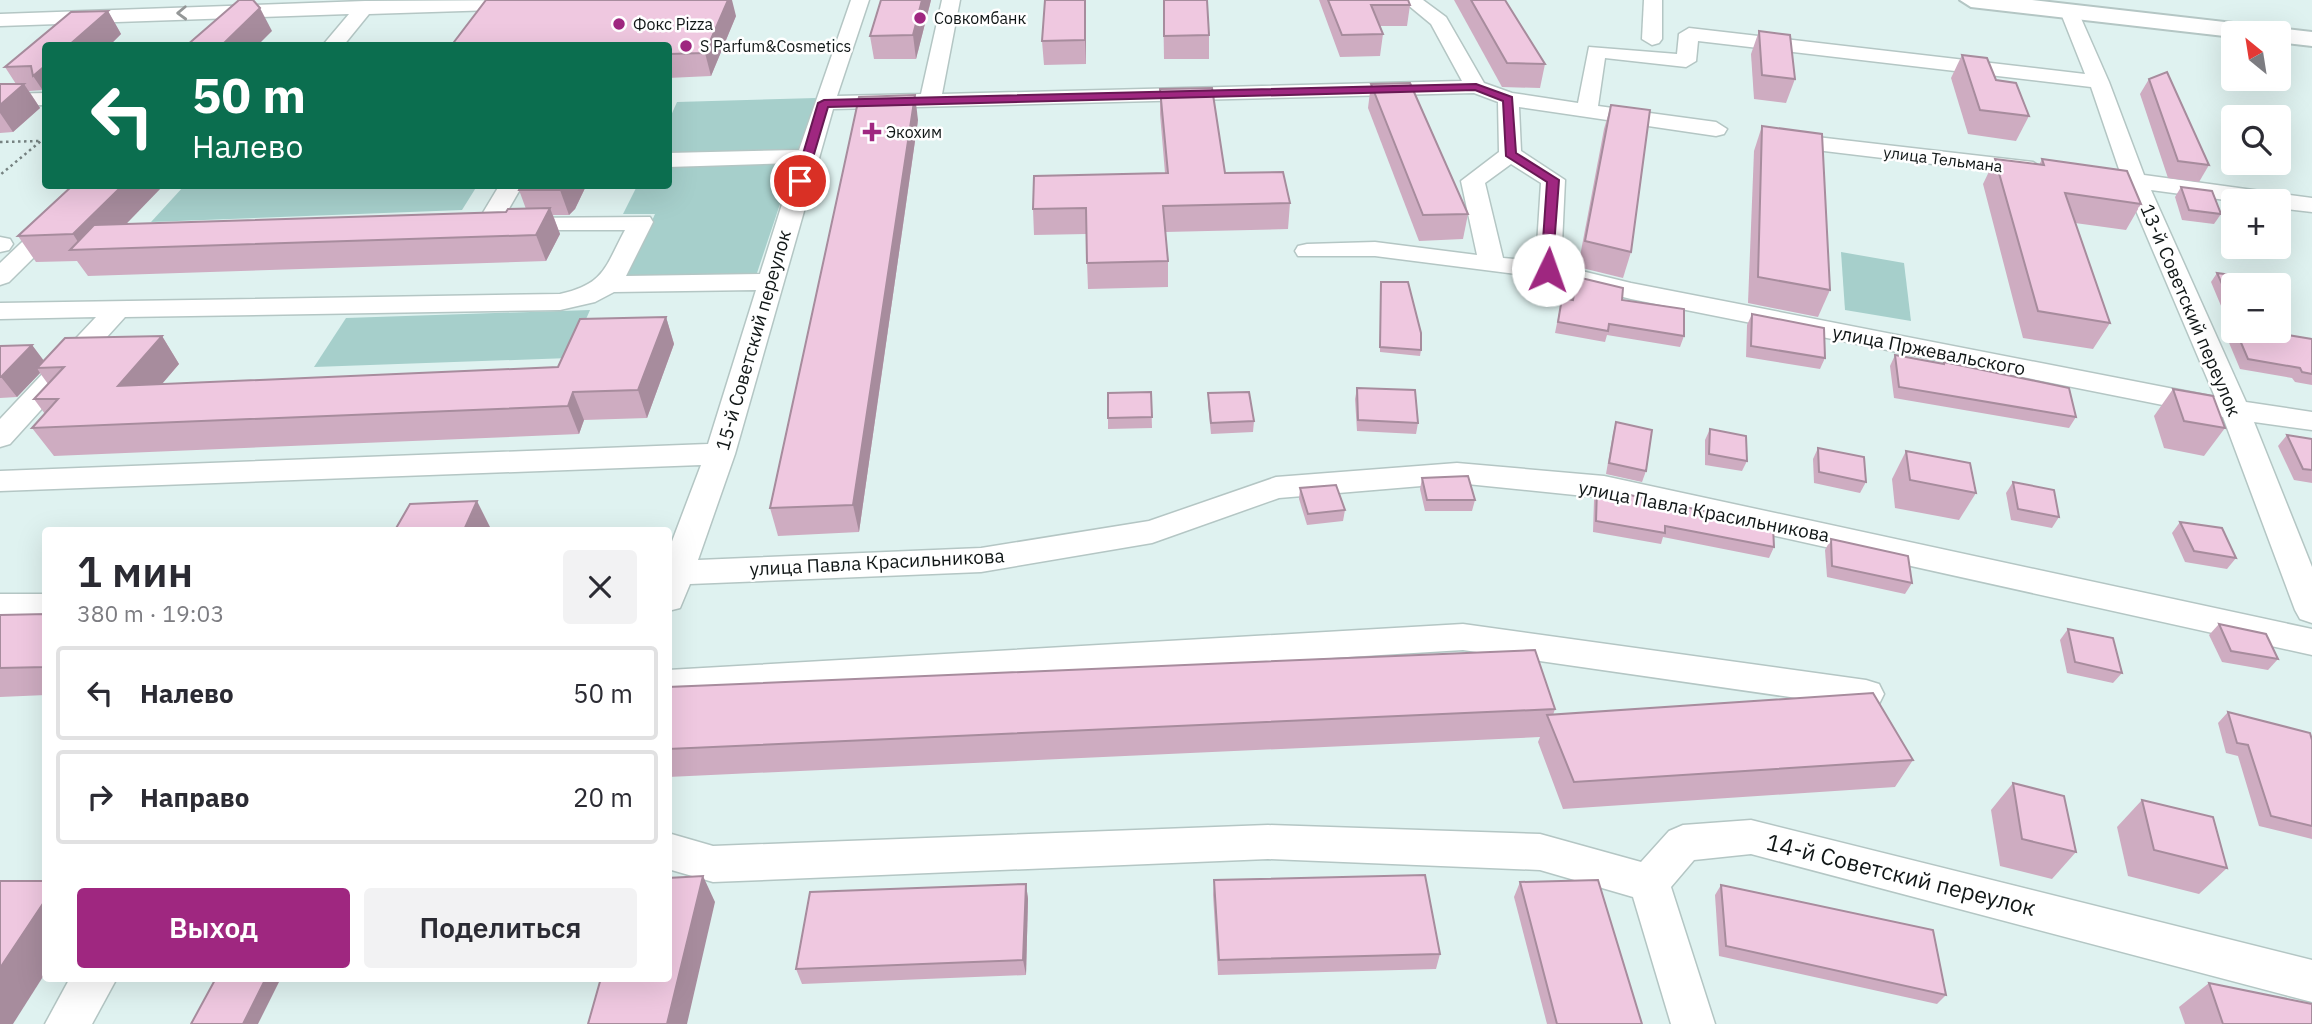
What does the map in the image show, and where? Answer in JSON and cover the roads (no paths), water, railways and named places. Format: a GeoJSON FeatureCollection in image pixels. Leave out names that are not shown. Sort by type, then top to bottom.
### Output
{"type":"FeatureCollection","features":[{"type":"Feature","properties":{"kind":"main road"},"geometry":{"type":"LineString","coordinates":[[1971,0],[2221,28]]}},
{"type":"Feature","properties":{"kind":"main road"},"geometry":{"type":"LineString","coordinates":[[2291,37],[2312,39]]}},
{"type":"Feature","properties":{"kind":"street","name":"15-й Советский переулок"},"geometry":{"type":"LineString","coordinates":[[672,586],[720,454],[824,103],[860,0]]}},
{"type":"Feature","properties":{"kind":"street"},"geometry":{"type":"LineString","coordinates":[[930,102],[951,0]]}},
{"type":"Feature","properties":{"kind":"street"},"geometry":{"type":"LineString","coordinates":[[1411,0],[1439,21],[1476,87]]}},
{"type":"Feature","properties":{"kind":"street"},"geometry":{"type":"LineString","coordinates":[[1653,0],[1653,39]]}},
{"type":"Feature","properties":{"kind":"street"},"geometry":{"type":"LineString","coordinates":[[0,20],[550,2]]}},
{"type":"Feature","properties":{"kind":"street"},"geometry":{"type":"LineString","coordinates":[[335,42],[365,7]]}},
{"type":"Feature","properties":{"kind":"street","name":"13-й Советский переулок"},"geometry":{"type":"LineString","coordinates":[[2069,11],[2099,82],[2135,181],[2235,410],[2312,610]]}},
{"type":"Feature","properties":{"kind":"street"},"geometry":{"type":"LineString","coordinates":[[0,40],[30,19]]}},
{"type":"Feature","properties":{"kind":"street"},"geometry":{"type":"LineString","coordinates":[[1587,110],[1596,51],[1686,61],[1689,34],[2099,82]]}},
{"type":"Feature","properties":{"kind":"street"},"geometry":{"type":"LineString","coordinates":[[824,103],[1476,87],[1508,99],[1716,129]]}},
{"type":"Feature","properties":{"kind":"street"},"geometry":{"type":"LineString","coordinates":[[0,100],[42,99]]}},
{"type":"Feature","properties":{"kind":"street"},"geometry":{"type":"LineString","coordinates":[[1508,99],[1510,154]]}},
{"type":"Feature","properties":{"kind":"street","name":"улица Тельмана"},"geometry":{"type":"LineString","coordinates":[[1782,140],[2053,172]]}},
{"type":"Feature","properties":{"kind":"street"},"geometry":{"type":"LineString","coordinates":[[1492,265],[1473,181],[1510,154]]}},
{"type":"Feature","properties":{"kind":"street"},"geometry":{"type":"LineString","coordinates":[[1510,154],[1553,180],[1548,270]]}},
{"type":"Feature","properties":{"kind":"street"},"geometry":{"type":"LineString","coordinates":[[672,160],[808,156]]}},
{"type":"Feature","properties":{"kind":"street"},"geometry":{"type":"LineString","coordinates":[[2094,176],[2312,205]]}},
{"type":"Feature","properties":{"kind":"street"},"geometry":{"type":"LineString","coordinates":[[0,277],[91,189]]}},
{"type":"Feature","properties":{"kind":"street"},"geometry":{"type":"LineString","coordinates":[[487,226],[508,189]]}},
{"type":"Feature","properties":{"kind":"street"},"geometry":{"type":"LineString","coordinates":[[460,226],[641,222],[609,284]]}},
{"type":"Feature","properties":{"kind":"street","name":"улица Пржевальского"},"geometry":{"type":"LineString","coordinates":[[1307,251],[1375,249],[1548,270],[1631,291],[2235,410],[2312,421]]}},
{"type":"Feature","properties":{"kind":"street"},"geometry":{"type":"LineString","coordinates":[[0,311],[560,302],[586,296],[609,284],[770,282]]}},
{"type":"Feature","properties":{"kind":"street"},"geometry":{"type":"LineString","coordinates":[[0,437],[118,308]]}},
{"type":"Feature","properties":{"kind":"street"},"geometry":{"type":"LineString","coordinates":[[0,481],[720,454]]}},
{"type":"Feature","properties":{"kind":"street","name":"улица Павла Красильникова"},"geometry":{"type":"LineString","coordinates":[[672,586],[981,560],[1152,532],[1276,488],[1458,473],[1604,487],[2312,642]]}},
{"type":"Feature","properties":{"kind":"street"},"geometry":{"type":"LineString","coordinates":[[0,607],[42,607]]}},
{"type":"Feature","properties":{"kind":"street"},"geometry":{"type":"LineString","coordinates":[[672,684],[1463,637],[1866,694]]}},
{"type":"Feature","properties":{"kind":"street","name":"14-й Советский переулок"},"geometry":{"type":"LineString","coordinates":[[1649,883],[1683,843],[1751,836],[2312,981]]}},
{"type":"Feature","properties":{"kind":"street"},"geometry":{"type":"LineString","coordinates":[[672,852],[713,864],[1268,842],[1539,852],[1649,883],[1693,1024]]}},
{"type":"Feature","properties":{"kind":"street"},"geometry":{"type":"LineString","coordinates":[[66,1024],[92,982]]}},
{"type":"Feature","properties":{"kind":"place","name":"Совкомбанк"},"geometry":{"type":"Point","coordinates":[920,18]}},
{"type":"Feature","properties":{"kind":"place","name":"Фокс Pizza"},"geometry":{"type":"Point","coordinates":[619,24]}},
{"type":"Feature","properties":{"kind":"place","name":"S Parfum&Cosmetics"},"geometry":{"type":"Point","coordinates":[686,46]}},
{"type":"Feature","properties":{"kind":"place","name":"Экохим"},"geometry":{"type":"Point","coordinates":[872,132]}}]}
